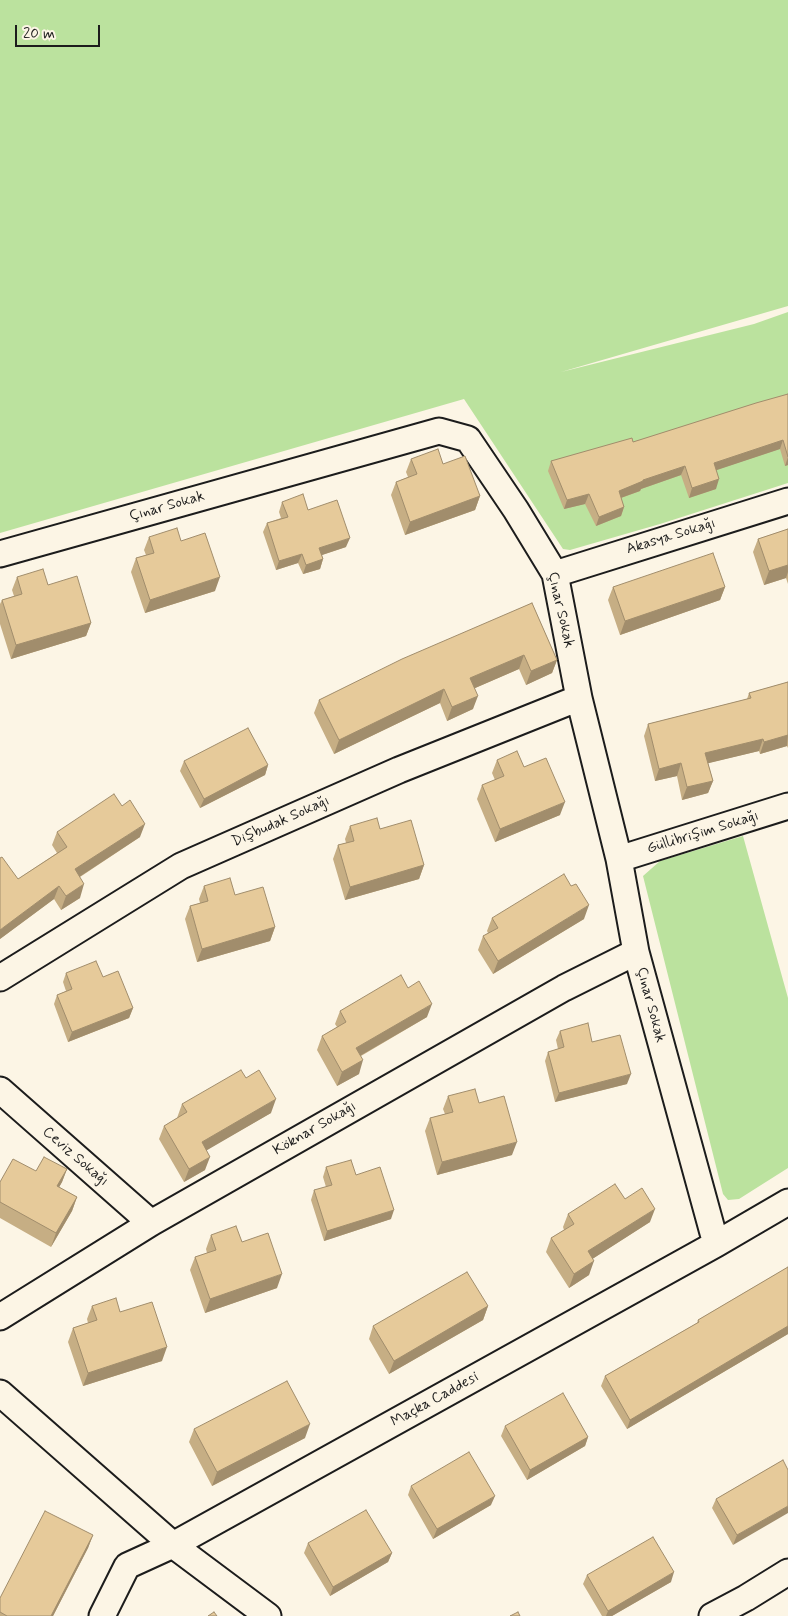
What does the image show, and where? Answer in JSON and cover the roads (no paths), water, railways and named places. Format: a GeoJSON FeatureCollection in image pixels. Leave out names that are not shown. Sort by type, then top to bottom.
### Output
{"type":"FeatureCollection","features":[{"type":"Feature","properties":{"kind":"street","name":"Çınar Sokak"},"geometry":{"type":"LineString","coordinates":[[0,554],[439,431],[468,439],[516,510],[555,574],[579,698],[619,859],[636,952],[716,1244]]}},
{"type":"Feature","properties":{"kind":"street","name":"Akasya Sokağı"},"geometry":{"type":"LineString","coordinates":[[555,574],[788,501]]}},
{"type":"Feature","properties":{"kind":"street","name":"Dişbudak Sokağı"},"geometry":{"type":"LineString","coordinates":[[0,978],[180,866],[399,770],[579,698]]}},
{"type":"Feature","properties":{"kind":"street","name":"Güllibrişim Sokağı"},"geometry":{"type":"LineString","coordinates":[[619,859],[788,806]]}},
{"type":"Feature","properties":{"kind":"street","name":"Köknar Sokağı"},"geometry":{"type":"LineString","coordinates":[[0,1318],[151,1223],[564,988],[636,952]]}},
{"type":"Feature","properties":{"kind":"street","name":"Ceviz Sokağı"},"geometry":{"type":"LineString","coordinates":[[0,1090],[151,1223]]}},
{"type":"Feature","properties":{"kind":"street","name":"Maçka Caddesi"},"geometry":{"type":"LineString","coordinates":[[102,1616],[127,1566],[173,1546],[716,1244],[788,1202]]}},
{"type":"Feature","properties":{"kind":"street"},"geometry":{"type":"LineString","coordinates":[[0,1393],[173,1546],[268,1616]]}},
{"type":"Feature","properties":{"kind":"street"},"geometry":{"type":"LineString","coordinates":[[712,1616],[749,1607],[788,1572]]}}]}
